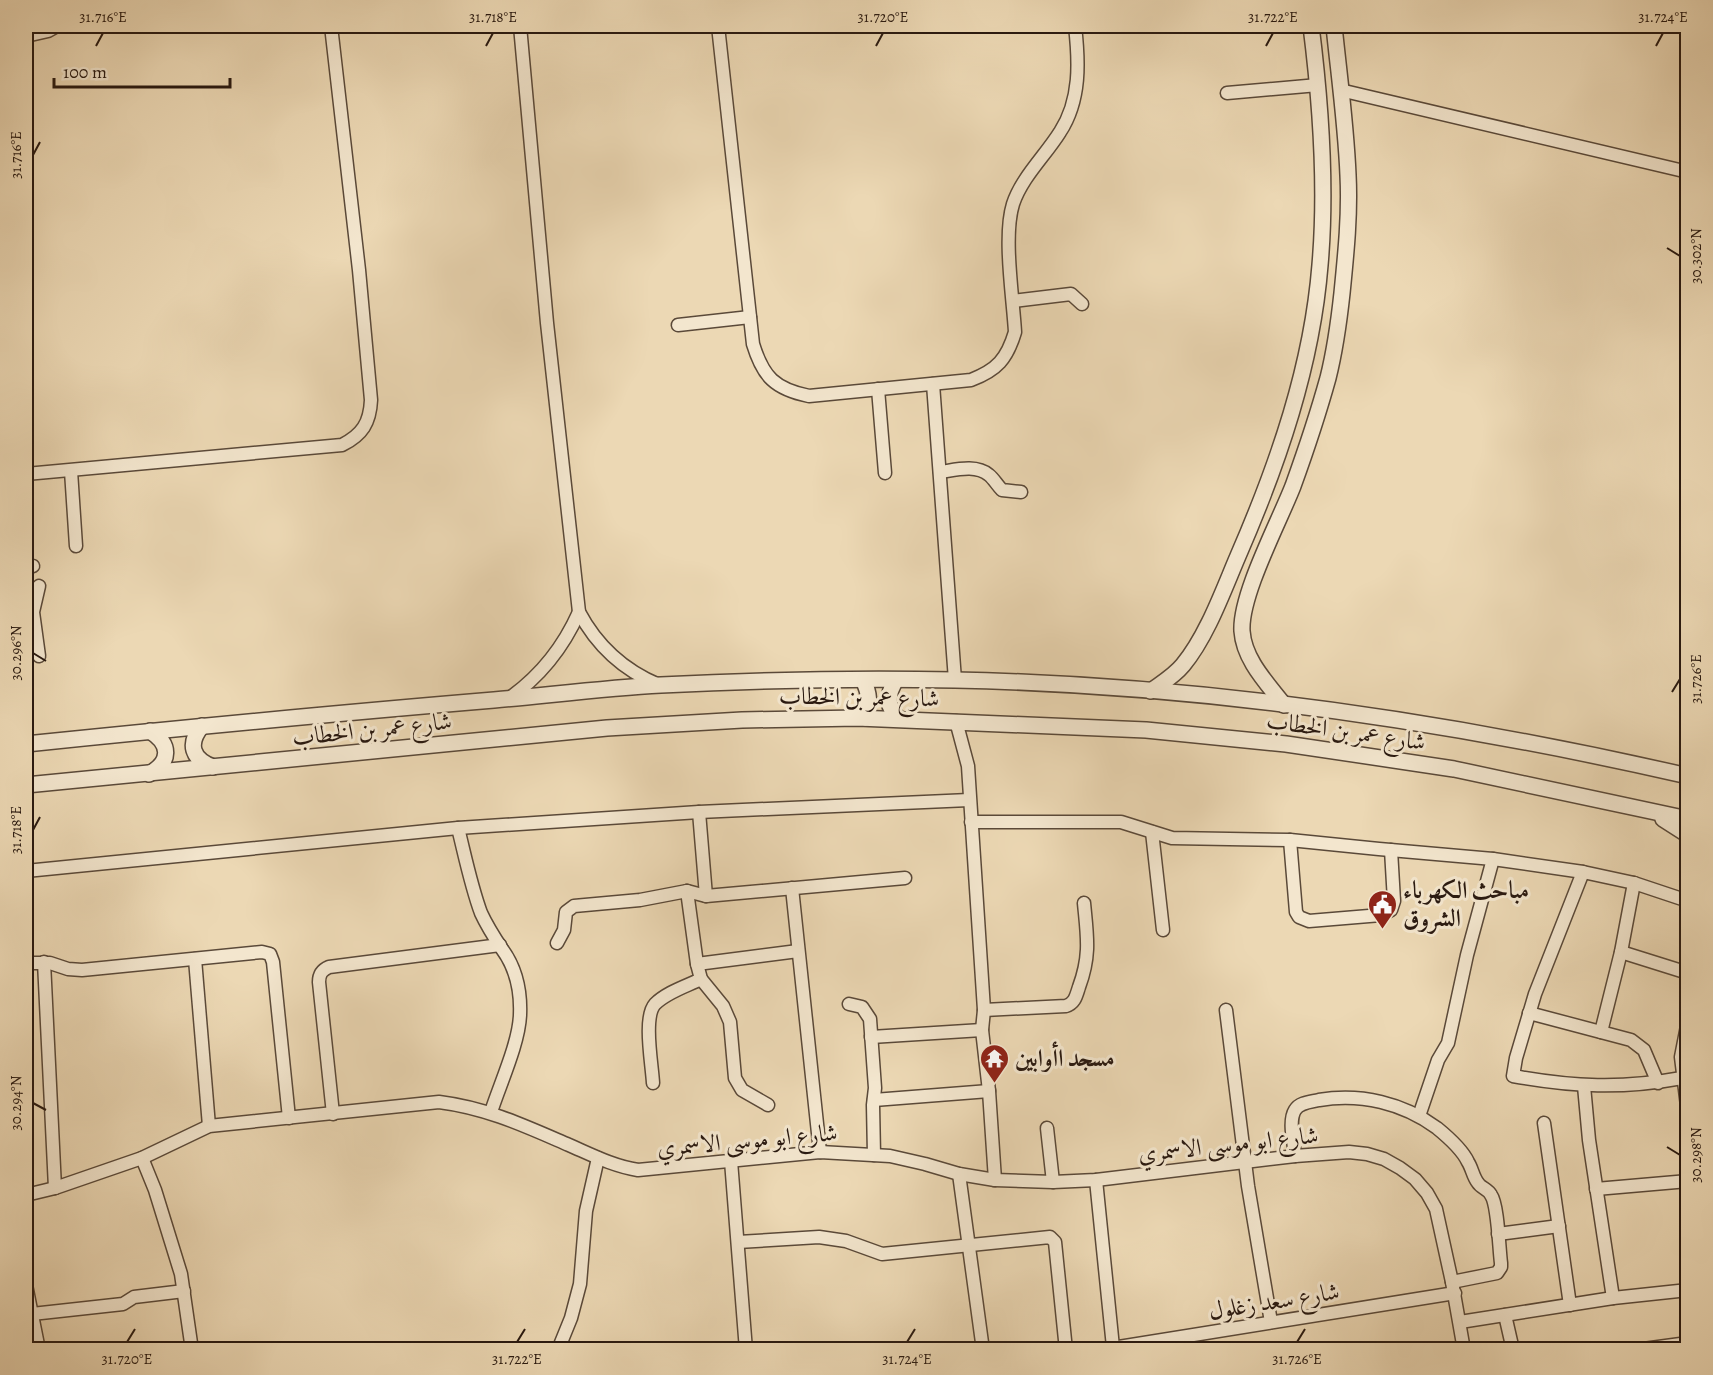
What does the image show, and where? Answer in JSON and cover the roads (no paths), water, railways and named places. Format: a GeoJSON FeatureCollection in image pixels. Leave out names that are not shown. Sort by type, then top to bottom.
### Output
{"type":"FeatureCollection","features":[{"type":"Feature","properties":{"kind":"street"},"geometry":{"type":"LineString","coordinates":[[26,36],[48,31],[57,26]]}},
{"type":"Feature","properties":{"kind":"street"},"geometry":{"type":"LineString","coordinates":[[26,474],[342,445],[355,439],[365,428],[370,415],[371,400],[359,270],[331,26]]}},
{"type":"Feature","properties":{"kind":"street"},"geometry":{"type":"LineString","coordinates":[[519,26],[547,323],[579,612],[593,636],[612,656],[634,673],[659,685]]}},
{"type":"Feature","properties":{"kind":"street"},"geometry":{"type":"LineString","coordinates":[[718,26],[753,344],[759,364],[771,381],[789,392],[809,396],[971,380],[987,374],[1000,363],[1010,348],[1015,332],[1009,237],[1011,214],[1018,191],[1061,130],[1072,104],[1078,75],[1075,26]]}},
{"type":"Feature","properties":{"kind":"street"},"geometry":{"type":"LineString","coordinates":[[1151,691],[1182,666],[1193,650],[1221,596],[1263,499],[1306,356],[1320,266],[1323,201],[1322,143],[1311,26]]}},
{"type":"Feature","properties":{"kind":"street"},"geometry":{"type":"LineString","coordinates":[[1284,705],[1256,670],[1242,632],[1244,612],[1253,582],[1293,486],[1328,376],[1338,328],[1348,218],[1348,175],[1334,26]]}},
{"type":"Feature","properties":{"kind":"street"},"geometry":{"type":"LineString","coordinates":[[1227,93],[1318,86]]}},
{"type":"Feature","properties":{"kind":"street"},"geometry":{"type":"LineString","coordinates":[[1340,90],[1688,172]]}},
{"type":"Feature","properties":{"kind":"street"},"geometry":{"type":"LineString","coordinates":[[1320,266],[1344,268]]}},
{"type":"Feature","properties":{"kind":"street"},"geometry":{"type":"LineString","coordinates":[[1013,301],[1071,294],[1082,304]]}},
{"type":"Feature","properties":{"kind":"street"},"geometry":{"type":"LineString","coordinates":[[678,325],[750,317]]}},
{"type":"Feature","properties":{"kind":"street"},"geometry":{"type":"LineString","coordinates":[[933,384],[955,680]]}},
{"type":"Feature","properties":{"kind":"street"},"geometry":{"type":"LineString","coordinates":[[878,389],[885,473]]}},
{"type":"Feature","properties":{"kind":"street"},"geometry":{"type":"LineString","coordinates":[[940,472],[978,469],[992,477],[1002,490],[1022,492]]}},
{"type":"Feature","properties":{"kind":"street"},"geometry":{"type":"LineString","coordinates":[[71,471],[76,546]]}},
{"type":"Feature","properties":{"kind":"street"},"geometry":{"type":"LineString","coordinates":[[39,586],[33,612],[39,656]]}},
{"type":"Feature","properties":{"kind":"street"},"geometry":{"type":"LineString","coordinates":[[508,699],[531,681],[554,656],[579,612]]}},
{"type":"Feature","properties":{"kind":"street","name":"شارع عمر بن الخطاب"},"geometry":{"type":"LineString","coordinates":[[26,744],[659,685],[787,680],[955,680],[1151,691],[1284,705],[1527,741],[1687,775]]}},
{"type":"Feature","properties":{"kind":"street"},"geometry":{"type":"LineString","coordinates":[[863,680],[869,696],[865,718]]}},
{"type":"Feature","properties":{"kind":"street"},"geometry":{"type":"LineString","coordinates":[[896,680],[890,691],[889,702],[892,712],[899,719]]}},
{"type":"Feature","properties":{"kind":"street","name":"شارع عمر بن الخطاب"},"geometry":{"type":"LineString","coordinates":[[26,785],[607,728],[742,720],[865,718],[1146,730],[1286,744],[1454,769],[1688,819]]}},
{"type":"Feature","properties":{"kind":"street"},"geometry":{"type":"LineString","coordinates":[[956,721],[968,766],[984,1010],[982,1030],[995,1180]]}},
{"type":"Feature","properties":{"kind":"street"},"geometry":{"type":"LineString","coordinates":[[202,726],[195,734],[193,745],[196,755],[203,764],[213,767]]}},
{"type":"Feature","properties":{"kind":"street"},"geometry":{"type":"LineString","coordinates":[[149,774],[159,768],[165,758],[165,747],[160,737],[150,731]]}},
{"type":"Feature","properties":{"kind":"street"},"geometry":{"type":"LineString","coordinates":[[26,871],[458,828],[699,812],[969,800]]}},
{"type":"Feature","properties":{"kind":"street"},"geometry":{"type":"LineString","coordinates":[[1650,811],[1688,835]]}},
{"type":"Feature","properties":{"kind":"street"},"geometry":{"type":"LineString","coordinates":[[699,812],[706,896]]}},
{"type":"Feature","properties":{"kind":"street"},"geometry":{"type":"LineString","coordinates":[[971,822],[1121,822],[1172,838],[1290,840],[1493,859],[1583,872],[1634,883],[1688,900]]}},
{"type":"Feature","properties":{"kind":"street"},"geometry":{"type":"LineString","coordinates":[[458,828],[480,910],[516,976],[520,996],[520,1018],[516,1038],[491,1112]]}},
{"type":"Feature","properties":{"kind":"street"},"geometry":{"type":"LineString","coordinates":[[1152,832],[1163,930]]}},
{"type":"Feature","properties":{"kind":"street"},"geometry":{"type":"LineString","coordinates":[[1290,840],[1296,912],[1299,917],[1309,921],[1382,915],[1391,910],[1394,901],[1391,850]]}},
{"type":"Feature","properties":{"kind":"street"},"geometry":{"type":"LineString","coordinates":[[1419,1116],[1440,1055],[1447,1048],[1467,955],[1493,859]]}},
{"type":"Feature","properties":{"kind":"street"},"geometry":{"type":"LineString","coordinates":[[1583,872],[1529,1013],[1513,1076],[1553,1084],[1584,1086],[1625,1086],[1682,1078]]}},
{"type":"Feature","properties":{"kind":"street"},"geometry":{"type":"LineString","coordinates":[[557,943],[564,930],[566,912],[574,906],[640,900],[687,891],[706,896],[904,878]]}},
{"type":"Feature","properties":{"kind":"street"},"geometry":{"type":"LineString","coordinates":[[1601,1032],[1621,952],[1634,883]]}},
{"type":"Feature","properties":{"kind":"street"},"geometry":{"type":"LineString","coordinates":[[792,888],[820,1152]]}},
{"type":"Feature","properties":{"kind":"street"},"geometry":{"type":"LineString","coordinates":[[687,891],[701,979],[727,1014],[730,1022],[735,1078],[748,1094],[768,1105]]}},
{"type":"Feature","properties":{"kind":"street"},"geometry":{"type":"LineString","coordinates":[[984,1010],[1066,1006],[1074,1001],[1084,975],[1088,952],[1084,903]]}},
{"type":"Feature","properties":{"kind":"street"},"geometry":{"type":"LineString","coordinates":[[333,1114],[319,982],[324,969],[500,945]]}},
{"type":"Feature","properties":{"kind":"street"},"geometry":{"type":"LineString","coordinates":[[697,963],[798,951]]}},
{"type":"Feature","properties":{"kind":"street"},"geometry":{"type":"LineString","coordinates":[[26,963],[44,962],[82,970],[262,952],[270,954],[273,958],[289,1118]]}},
{"type":"Feature","properties":{"kind":"street"},"geometry":{"type":"LineString","coordinates":[[1621,952],[1688,973]]}},
{"type":"Feature","properties":{"kind":"street"},"geometry":{"type":"LineString","coordinates":[[195,959],[209,1126]]}},
{"type":"Feature","properties":{"kind":"street"},"geometry":{"type":"LineString","coordinates":[[44,962],[55,1188]]}},
{"type":"Feature","properties":{"kind":"street"},"geometry":{"type":"LineString","coordinates":[[653,1083],[649,1021],[654,1005],[667,995],[701,979]]}},
{"type":"Feature","properties":{"kind":"street"},"geometry":{"type":"LineString","coordinates":[[849,1004],[856,1004],[867,1012],[870,1019],[875,1088],[874,1155]]}},
{"type":"Feature","properties":{"kind":"street"},"geometry":{"type":"LineString","coordinates":[[1226,1010],[1245,1162],[1271,1322]]}},
{"type":"Feature","properties":{"kind":"street"},"geometry":{"type":"LineString","coordinates":[[1529,1013],[1631,1040],[1638,1044],[1648,1057],[1658,1083]]}},
{"type":"Feature","properties":{"kind":"street"},"geometry":{"type":"LineString","coordinates":[[1688,1021],[1682,1046],[1682,1078],[1688,1114]]}},
{"type":"Feature","properties":{"kind":"street"},"geometry":{"type":"LineString","coordinates":[[871,1037],[982,1030]]}},
{"type":"Feature","properties":{"kind":"street"},"geometry":{"type":"LineString","coordinates":[[1584,1086],[1596,1189],[1613,1298]]}},
{"type":"Feature","properties":{"kind":"street"},"geometry":{"type":"LineString","coordinates":[[874,1100],[989,1091]]}},
{"type":"Feature","properties":{"kind":"street"},"geometry":{"type":"LineString","coordinates":[[1295,1156],[1292,1119],[1294,1111],[1300,1104],[1329,1098],[1363,1098],[1398,1107],[1419,1116],[1438,1129],[1462,1151],[1476,1180],[1492,1196],[1498,1234],[1559,1226]]}},
{"type":"Feature","properties":{"kind":"street","name":"شارع ابو موسى الاسمري"},"geometry":{"type":"LineString","coordinates":[[26,1195],[55,1188],[142,1158],[209,1126],[439,1102],[465,1105],[491,1112],[598,1158],[638,1170],[820,1152],[874,1155],[995,1180],[1053,1182],[1295,1156],[1348,1152],[1367,1154],[1384,1159],[1415,1179],[1427,1193],[1436,1209],[1454,1287],[1464,1350]]}},
{"type":"Feature","properties":{"kind":"street"},"geometry":{"type":"LineString","coordinates":[[1544,1123],[1570,1305]]}},
{"type":"Feature","properties":{"kind":"street"},"geometry":{"type":"LineString","coordinates":[[1047,1128],[1053,1182]]}},
{"type":"Feature","properties":{"kind":"street"},"geometry":{"type":"LineString","coordinates":[[142,1158],[181,1274],[192,1350]]}},
{"type":"Feature","properties":{"kind":"street"},"geometry":{"type":"LineString","coordinates":[[558,1350],[571,1318],[580,1284],[586,1211],[598,1158]]}},
{"type":"Feature","properties":{"kind":"street"},"geometry":{"type":"LineString","coordinates":[[731,1161],[746,1350]]}},
{"type":"Feature","properties":{"kind":"street"},"geometry":{"type":"LineString","coordinates":[[958,1174],[983,1350]]}},
{"type":"Feature","properties":{"kind":"street"},"geometry":{"type":"LineString","coordinates":[[1096,1179],[1113,1347]]}},
{"type":"Feature","properties":{"kind":"street"},"geometry":{"type":"LineString","coordinates":[[1596,1189],[1688,1181]]}},
{"type":"Feature","properties":{"kind":"street","name":"شارع سعد زغلول"},"geometry":{"type":"LineString","coordinates":[[1100,1350],[1271,1322],[1454,1287],[1500,1270],[1498,1234]]}},
{"type":"Feature","properties":{"kind":"street"},"geometry":{"type":"LineString","coordinates":[[738,1242],[819,1237],[846,1242],[882,1254],[1048,1237],[1054,1240],[1066,1350]]}},
{"type":"Feature","properties":{"kind":"street"},"geometry":{"type":"LineString","coordinates":[[26,1285],[39,1350]]}},
{"type":"Feature","properties":{"kind":"street"},"geometry":{"type":"LineString","coordinates":[[1460,1322],[1613,1298],[1688,1290]]}},
{"type":"Feature","properties":{"kind":"street"},"geometry":{"type":"LineString","coordinates":[[32,1314],[123,1304],[134,1297],[184,1291]]}},
{"type":"Feature","properties":{"kind":"street"},"geometry":{"type":"LineString","coordinates":[[1505,1315],[1513,1350]]}},
{"type":"Feature","properties":{"kind":"street"},"geometry":{"type":"LineString","coordinates":[[1636,1350],[1688,1343]]}},
{"type":"Feature","properties":{"kind":"place","name":"مباحث الكهرباء الشروق"},"geometry":{"type":"Point","coordinates":[1382,930]}},
{"type":"Feature","properties":{"kind":"place","name":"مسجد اأوابين"},"geometry":{"type":"Point","coordinates":[994,1084]}}]}
